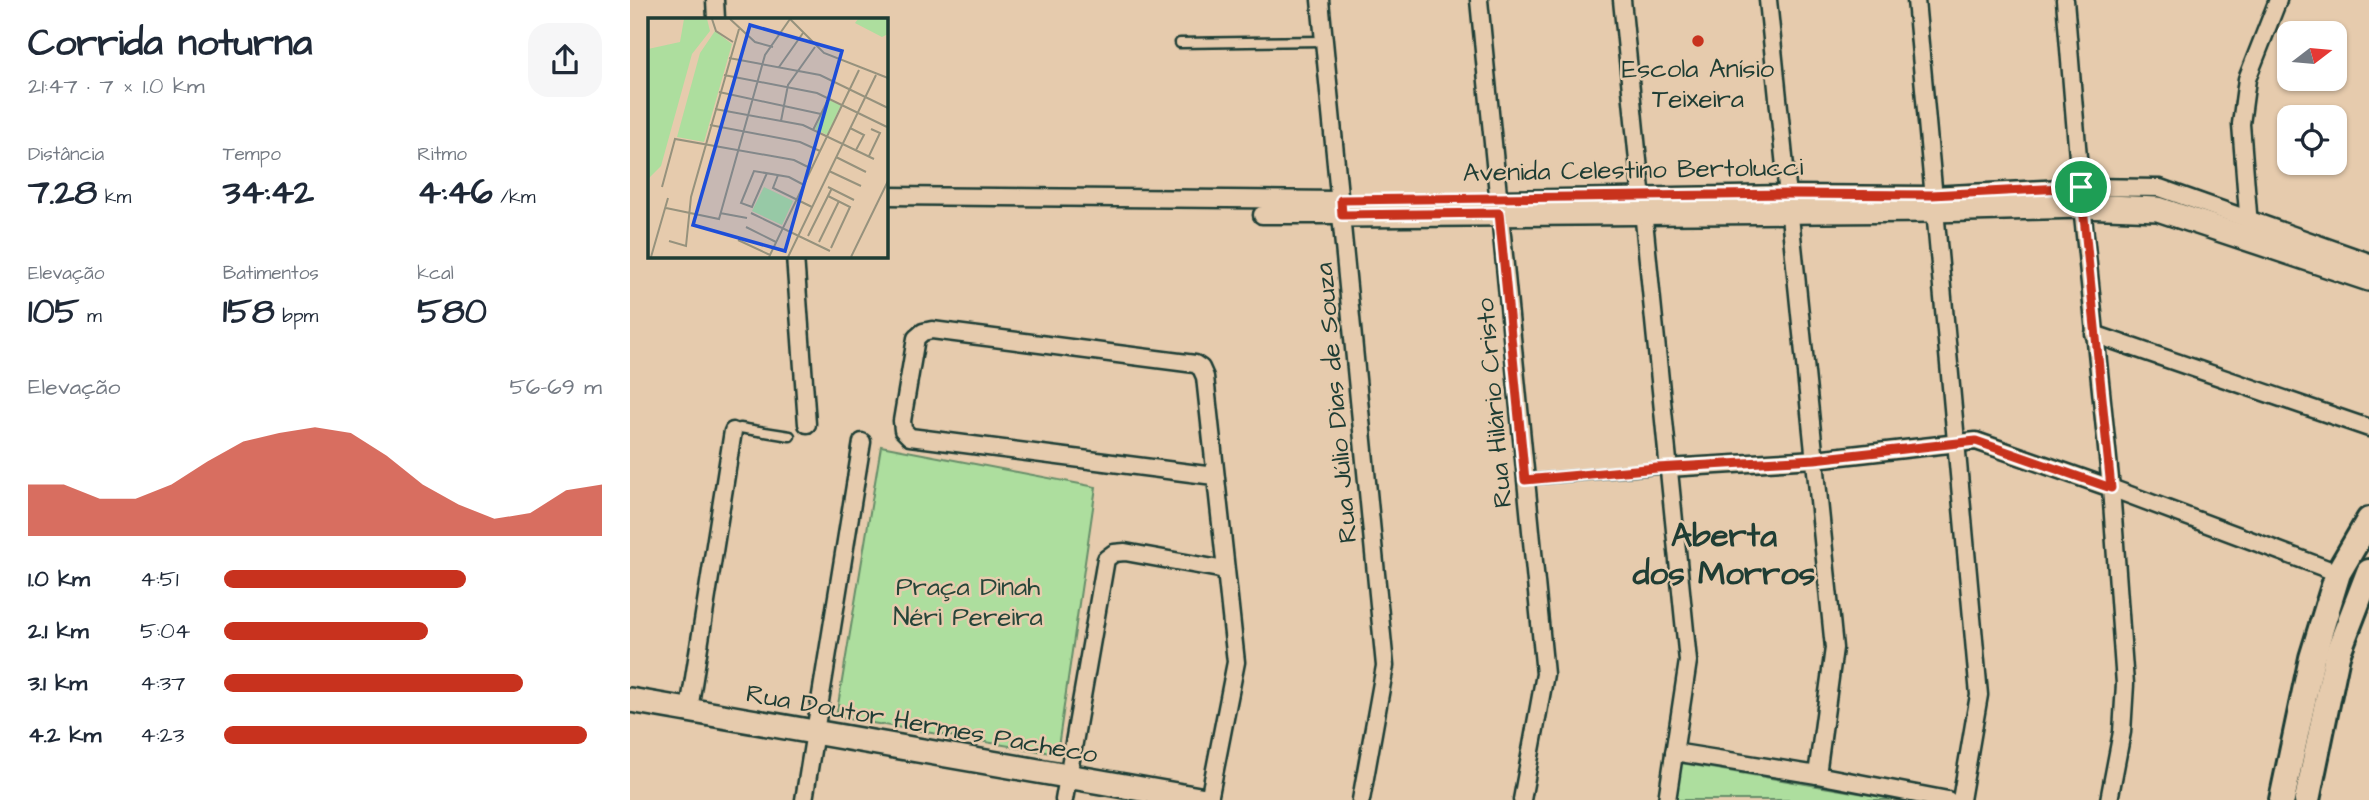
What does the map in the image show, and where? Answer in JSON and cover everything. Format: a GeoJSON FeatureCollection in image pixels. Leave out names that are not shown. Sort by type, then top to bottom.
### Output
{"type":"FeatureCollection","features":[{"type":"Feature","properties":{"kind":"main road"},"geometry":{"type":"LineString","coordinates":[[2282,800],[2312,657],[2338,573],[2369,520]]}},
{"type":"Feature","properties":{"kind":"main road"},"geometry":{"type":"LineString","coordinates":[[2307,800],[2337,654],[2369,572]]}},
{"type":"Feature","properties":{"kind":"street"},"geometry":{"type":"LineString","coordinates":[[715,0],[716,18]]}},
{"type":"Feature","properties":{"kind":"street","name":"Rua Júlio Dias de Souza"},"geometry":{"type":"LineString","coordinates":[[1320,0],[1385,666],[1361,800]]}},
{"type":"Feature","properties":{"kind":"street","name":"Rua Hilário Cristo"},"geometry":{"type":"LineString","coordinates":[[1479,0],[1545,674],[1522,800]]}},
{"type":"Feature","properties":{"kind":"street"},"geometry":{"type":"LineString","coordinates":[[1622,0],[1688,661],[1667,800]]}},
{"type":"Feature","properties":{"kind":"street"},"geometry":{"type":"LineString","coordinates":[[1768,0],[1834,648],[1817,775]]}},
{"type":"Feature","properties":{"kind":"street"},"geometry":{"type":"LineString","coordinates":[[1916,0],[1932,202],[1979,695],[1961,800]]}},
{"type":"Feature","properties":{"kind":"street"},"geometry":{"type":"LineString","coordinates":[[2065,0],[2094,334],[2111,488],[2125,684],[2122,732],[2109,800]]}},
{"type":"Feature","properties":{"kind":"street"},"geometry":{"type":"LineString","coordinates":[[2249,229],[2241,124],[2247,79],[2278,0]]}},
{"type":"Feature","properties":{"kind":"street","name":"Avenida Celestino Bertolucci"},"geometry":{"type":"LineString","coordinates":[[887,196],[1342,208],[1932,202],[2081,196],[2249,229],[2369,262]]}},
{"type":"Feature","properties":{"kind":"street","name":"Avenida Celestino Bertolucci"},"geometry":{"type":"LineString","coordinates":[[1262,215],[1342,208]]}},
{"type":"Feature","properties":{"kind":"street","name":"Avenida Celestino Bertolucci"},"geometry":{"type":"LineString","coordinates":[[2249,229],[2369,279]]}},
{"type":"Feature","properties":{"kind":"street"},"geometry":{"type":"LineString","coordinates":[[795,257],[807,424]]}},
{"type":"Feature","properties":{"kind":"street"},"geometry":{"type":"LineString","coordinates":[[1207,800],[1236,663],[1205,377],[1201,368],[1195,364],[932,330],[923,332],[916,338],[902,421],[904,430],[910,437],[1214,476]]}},
{"type":"Feature","properties":{"kind":"street"},"geometry":{"type":"LineString","coordinates":[[2094,334],[2369,428]]}},
{"type":"Feature","properties":{"kind":"street"},"geometry":{"type":"LineString","coordinates":[[688,710],[733,431]]}},
{"type":"Feature","properties":{"kind":"street"},"geometry":{"type":"LineString","coordinates":[[1668,468],[1815,459],[1976,441],[2338,573]]}},
{"type":"Feature","properties":{"kind":"street"},"geometry":{"type":"LineString","coordinates":[[804,800],[862,442]]}},
{"type":"Feature","properties":{"kind":"street"},"geometry":{"type":"LineString","coordinates":[[1064,800],[1107,559],[1114,552],[1125,551],[1225,570]]}},
{"type":"Feature","properties":{"kind":"street","name":"Rua Doutor Hermes Pacheco"},"geometry":{"type":"LineString","coordinates":[[630,700],[1207,800]]}},
{"type":"Feature","properties":{"kind":"street"},"geometry":{"type":"LineString","coordinates":[[1674,752],[1948,800]]}},
{"type":"Feature","properties":{"kind":"lane"},"geometry":{"type":"LineString","coordinates":[[1180,43],[1324,41]]}},
{"type":"Feature","properties":{"kind":"lane"},"geometry":{"type":"LineString","coordinates":[[733,431],[740,428],[790,436]]}},
{"type":"Feature","properties":{"kind":"lane"},"geometry":{"type":"LineString","coordinates":[[1525,480],[1668,468]]}},
{"type":"Feature","properties":{"kind":"green space","name":"Praça Dinah Néri Pereira"},"geometry":{"type":"Polygon","coordinates":[[[881,446],[1096,487],[1057,754],[836,717],[881,446]]]}},
{"type":"Feature","properties":{"kind":"green space"},"geometry":{"type":"Polygon","coordinates":[[[1681,763],[1900,800],[1675,800],[1681,763]]]}},
{"type":"Feature","properties":{"kind":"place","name":"Escola Anísio Teixeira"},"geometry":{"type":"Point","coordinates":[1698,41]}},
{"type":"Feature","properties":{"kind":"district","name":"Aberta dos Morros"},"geometry":{"type":"Point","coordinates":[1724,553]}},
{"type":"Feature","properties":{"kind":"route"},"geometry":{"type":"LineString","coordinates":[[2081,187],[2111,488],[1976,441],[1815,459],[1657,468],[1525,480],[1499,213],[1342,215],[1341,200],[1788,194],[1932,195],[2081,187]]}}]}
